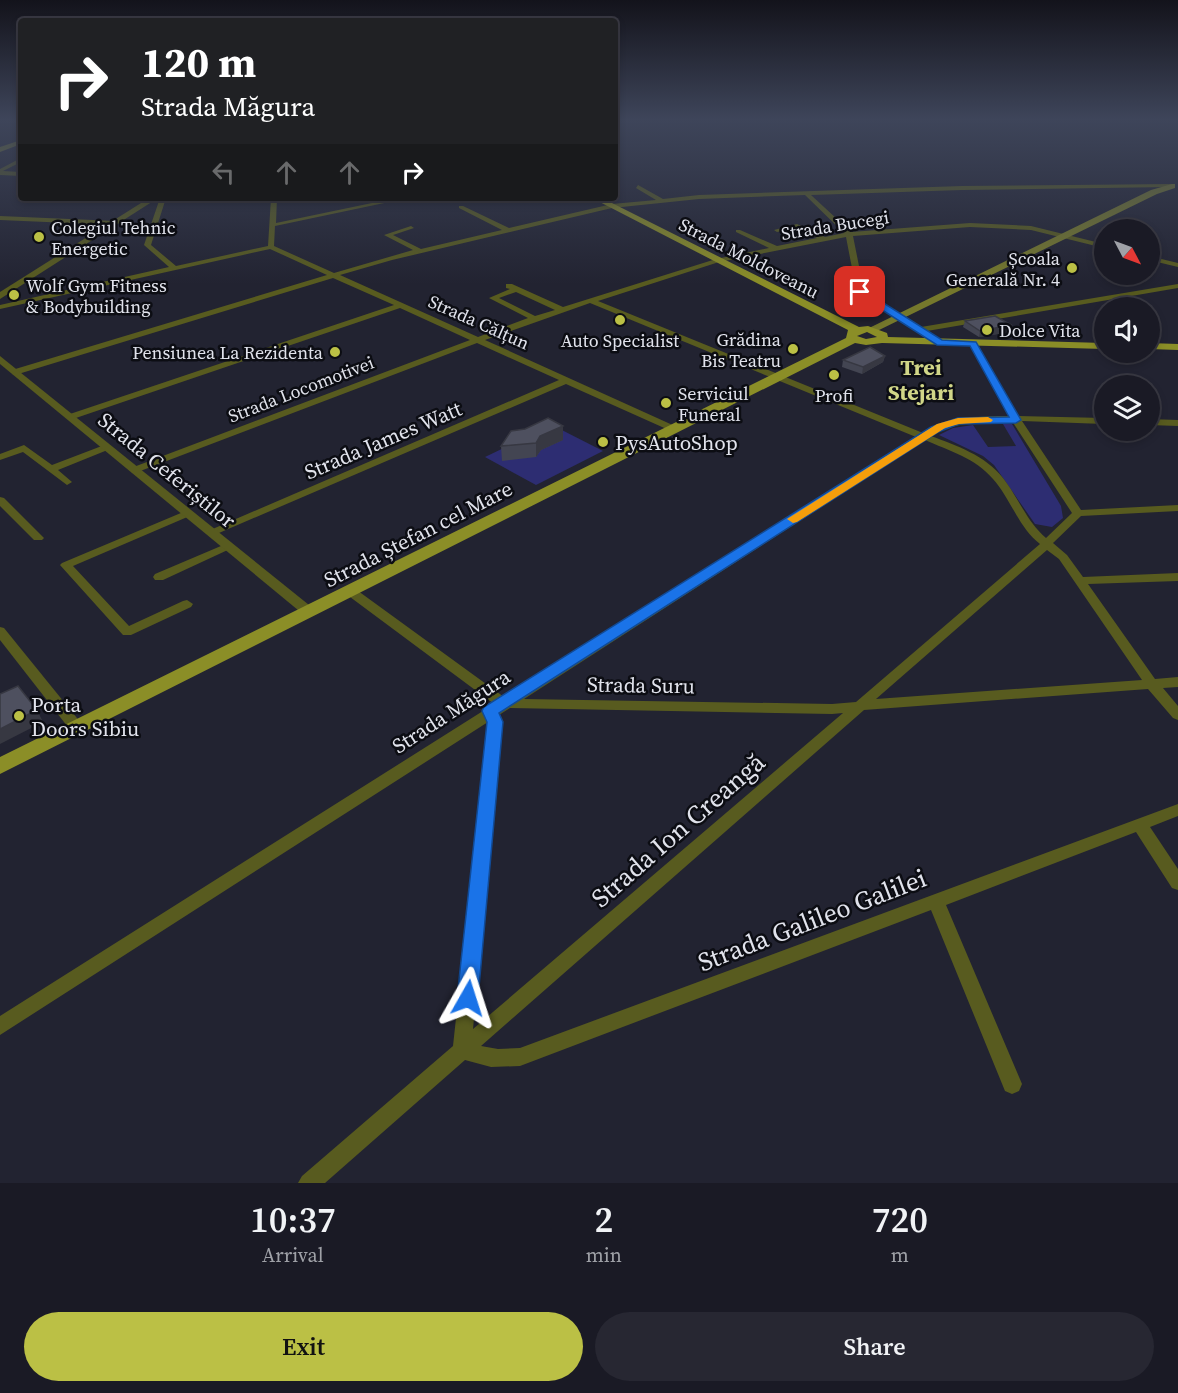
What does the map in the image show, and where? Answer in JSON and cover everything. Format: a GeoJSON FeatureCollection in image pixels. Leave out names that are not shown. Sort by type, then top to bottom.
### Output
{"type":"FeatureCollection","features":[{"type":"Feature","properties":{"kind":"main road"},"geometry":{"type":"LineString","coordinates":[[855,334],[871,330],[1154,192],[1175,184]]}},
{"type":"Feature","properties":{"kind":"main road","name":"Strada Moldoveanu"},"geometry":{"type":"LineString","coordinates":[[602,201],[855,334]]}},
{"type":"Feature","properties":{"kind":"main road"},"geometry":{"type":"LineString","coordinates":[[871,330],[883,335],[882,340]]}},
{"type":"Feature","properties":{"kind":"main road"},"geometry":{"type":"LineString","coordinates":[[855,334],[866,342],[882,340],[1094,346]]}},
{"type":"Feature","properties":{"kind":"main road","name":"Strada Ștefan cel Mare"},"geometry":{"type":"LineString","coordinates":[[0,766],[780,376],[855,334]]}},
{"type":"Feature","properties":{"kind":"main road"},"geometry":{"type":"LineString","coordinates":[[1160,346],[1178,347]]}},
{"type":"Feature","properties":{"kind":"street"},"geometry":{"type":"LineString","coordinates":[[0,181],[18,182]]}},
{"type":"Feature","properties":{"kind":"street"},"geometry":{"type":"LineString","coordinates":[[15,372],[420,251],[612,206],[661,200],[806,194],[1175,184]]}},
{"type":"Feature","properties":{"kind":"street"},"geometry":{"type":"LineString","coordinates":[[638,187],[661,200]]}},
{"type":"Feature","properties":{"kind":"street"},"geometry":{"type":"LineString","coordinates":[[806,194],[849,234],[860,292],[940,343]]}},
{"type":"Feature","properties":{"kind":"street"},"geometry":{"type":"LineString","coordinates":[[0,296],[149,201]]}},
{"type":"Feature","properties":{"kind":"street"},"geometry":{"type":"LineString","coordinates":[[163,201],[147,245],[175,268]]}},
{"type":"Feature","properties":{"kind":"street"},"geometry":{"type":"LineString","coordinates":[[0,307],[271,247],[274,201]]}},
{"type":"Feature","properties":{"kind":"street"},"geometry":{"type":"LineString","coordinates":[[366,201],[367,206]]}},
{"type":"Feature","properties":{"kind":"street"},"geometry":{"type":"LineString","coordinates":[[273,225],[391,201]]}},
{"type":"Feature","properties":{"kind":"street"},"geometry":{"type":"LineString","coordinates":[[461,207],[508,230]]}},
{"type":"Feature","properties":{"kind":"street"},"geometry":{"type":"LineString","coordinates":[[0,218],[116,222]]}},
{"type":"Feature","properties":{"kind":"street","name":"Strada Bucegi"},"geometry":{"type":"LineString","coordinates":[[479,339],[718,260],[849,234],[1000,225],[1024,227],[1094,244]]}},
{"type":"Feature","properties":{"kind":"street"},"geometry":{"type":"LineString","coordinates":[[777,230],[797,226],[824,239]]}},
{"type":"Feature","properties":{"kind":"street"},"geometry":{"type":"LineString","coordinates":[[411,228],[387,235],[420,251]]}},
{"type":"Feature","properties":{"kind":"street"},"geometry":{"type":"LineString","coordinates":[[738,231],[777,249]]}},
{"type":"Feature","properties":{"kind":"street","name":"Strada Călțun"},"geometry":{"type":"LineString","coordinates":[[271,247],[674,429]]}},
{"type":"Feature","properties":{"kind":"street"},"geometry":{"type":"LineString","coordinates":[[1160,261],[1178,265]]}},
{"type":"Feature","properties":{"kind":"street"},"geometry":{"type":"LineString","coordinates":[[920,330],[1178,286]]}},
{"type":"Feature","properties":{"kind":"street"},"geometry":{"type":"LineString","coordinates":[[535,319],[493,298],[511,288],[562,310]]}},
{"type":"Feature","properties":{"kind":"street"},"geometry":{"type":"LineString","coordinates":[[591,301],[926,435],[964,451],[990,469],[1026,525],[1062,557],[1152,684],[1178,715]]}},
{"type":"Feature","properties":{"kind":"street"},"geometry":{"type":"LineString","coordinates":[[70,417],[402,305]]}},
{"type":"Feature","properties":{"kind":"street","name":"Strada Locomotivei"},"geometry":{"type":"LineString","coordinates":[[135,470],[479,339]]}},
{"type":"Feature","properties":{"kind":"street"},"geometry":{"type":"LineString","coordinates":[[973,344],[1016,420],[1078,513],[1178,508]]}},
{"type":"Feature","properties":{"kind":"street","name":"Strada Ceferiștilor"},"geometry":{"type":"LineString","coordinates":[[0,359],[309,612]]}},
{"type":"Feature","properties":{"kind":"street","name":"Strada James Watt"},"geometry":{"type":"LineString","coordinates":[[212,533],[567,380]]}},
{"type":"Feature","properties":{"kind":"street","name":"Strada Măgura"},"geometry":{"type":"LineString","coordinates":[[0,1026],[496,707],[926,435],[946,424],[958,421],[1094,422]]}},
{"type":"Feature","properties":{"kind":"street"},"geometry":{"type":"LineString","coordinates":[[1160,422],[1178,423]]}},
{"type":"Feature","properties":{"kind":"street"},"geometry":{"type":"LineString","coordinates":[[50,469],[108,447]]}},
{"type":"Feature","properties":{"kind":"street"},"geometry":{"type":"LineString","coordinates":[[0,457],[24,448],[67,482]]}},
{"type":"Feature","properties":{"kind":"street"},"geometry":{"type":"LineString","coordinates":[[0,500],[38,538]]}},
{"type":"Feature","properties":{"kind":"street"},"geometry":{"type":"LineString","coordinates":[[187,604],[127,632],[66,565],[188,513]]}},
{"type":"Feature","properties":{"kind":"street","name":"Strada Ion Creangă"},"geometry":{"type":"LineString","coordinates":[[309,1183],[1047,544],[1078,513]]}},
{"type":"Feature","properties":{"kind":"street"},"geometry":{"type":"LineString","coordinates":[[159,577],[228,546]]}},
{"type":"Feature","properties":{"kind":"street"},"geometry":{"type":"LineString","coordinates":[[1080,581],[1178,577]]}},
{"type":"Feature","properties":{"kind":"street"},"geometry":{"type":"LineString","coordinates":[[350,591],[496,707],[462,1050]]}},
{"type":"Feature","properties":{"kind":"street"},"geometry":{"type":"LineString","coordinates":[[0,631],[76,727]]}},
{"type":"Feature","properties":{"kind":"street","name":"Strada Suru"},"geometry":{"type":"LineString","coordinates":[[496,707],[820,710],[1178,682]]}},
{"type":"Feature","properties":{"kind":"street","name":"Strada Galileo Galilei"},"geometry":{"type":"LineString","coordinates":[[462,1050],[482,1058],[501,1060],[520,1057],[1178,810]]}},
{"type":"Feature","properties":{"kind":"street"},"geometry":{"type":"LineString","coordinates":[[1140,825],[1178,883]]}},
{"type":"Feature","properties":{"kind":"street"},"geometry":{"type":"LineString","coordinates":[[936,901],[1012,1084]]}},
{"type":"Feature","properties":{"kind":"shaded area"},"geometry":{"type":"Polygon","coordinates":[[[1003,424],[1012,424],[1061,506],[1063,518],[1052,527],[1035,524],[994,465],[983,456],[939,435],[953,428],[973,425],[988,447],[1016,446],[1003,424]]]}},
{"type":"Feature","properties":{"kind":"shaded area"},"geometry":{"type":"Polygon","coordinates":[[[552,425],[603,451],[536,485],[485,457],[552,425]]]}},
{"type":"Feature","properties":{"kind":"building"},"geometry":{"type":"Polygon","coordinates":[[[995,316],[1011,325],[980,331],[965,321],[995,316]]]}},
{"type":"Feature","properties":{"kind":"building"},"geometry":{"type":"Polygon","coordinates":[[[870,347],[885,356],[863,367],[843,360],[870,347]]]}},
{"type":"Feature","properties":{"kind":"building"},"geometry":{"type":"Polygon","coordinates":[[[548,418],[563,426],[540,436],[536,443],[501,446],[511,431],[525,429],[548,418]]]}},
{"type":"Feature","properties":{"kind":"building"},"geometry":{"type":"Polygon","coordinates":[[[18,686],[37,710],[0,729],[0,694],[18,686]]]}},
{"type":"Feature","properties":{"kind":"slow traffic"},"geometry":{"type":"LineString","coordinates":[[793,519],[941,426],[958,421],[988,420]]}},
{"type":"Feature","properties":{"kind":"place","name":"Colegiul Tehnic Energetic"},"geometry":{"type":"Point","coordinates":[39,237]}},
{"type":"Feature","properties":{"kind":"place","name":"Școala Generală Nr. 4"},"geometry":{"type":"Point","coordinates":[1072,268]}},
{"type":"Feature","properties":{"kind":"place","name":"Wolf Gym Fitness & Bodybuilding"},"geometry":{"type":"Point","coordinates":[14,295]}},
{"type":"Feature","properties":{"kind":"place","name":"Auto Specialist"},"geometry":{"type":"Point","coordinates":[620,320]}},
{"type":"Feature","properties":{"kind":"place","name":"Dolce Vita"},"geometry":{"type":"Point","coordinates":[987,330]}},
{"type":"Feature","properties":{"kind":"place","name":"Grădina Bis Teatru"},"geometry":{"type":"Point","coordinates":[793,349]}},
{"type":"Feature","properties":{"kind":"place","name":"Pensiunea La Rezidenta"},"geometry":{"type":"Point","coordinates":[335,352]}},
{"type":"Feature","properties":{"kind":"place","name":"Profi"},"geometry":{"type":"Point","coordinates":[834,375]}},
{"type":"Feature","properties":{"kind":"place","name":"Serviciul Funeral"},"geometry":{"type":"Point","coordinates":[666,403]}},
{"type":"Feature","properties":{"kind":"place","name":"PysAutoShop"},"geometry":{"type":"Point","coordinates":[603,442]}},
{"type":"Feature","properties":{"kind":"place","name":"Porta Doors Sibiu"},"geometry":{"type":"Point","coordinates":[19,716]}},
{"type":"Feature","properties":{"kind":"district","name":"Trei Stejari"},"geometry":{"type":"Point","coordinates":[921,380]}},
{"type":"Feature","properties":{"kind":"route"},"geometry":{"type":"LineString","coordinates":[[468,998],[495,722],[490,711],[934,430],[958,421],[1016,420],[973,344],[940,343],[860,292]]}}]}
